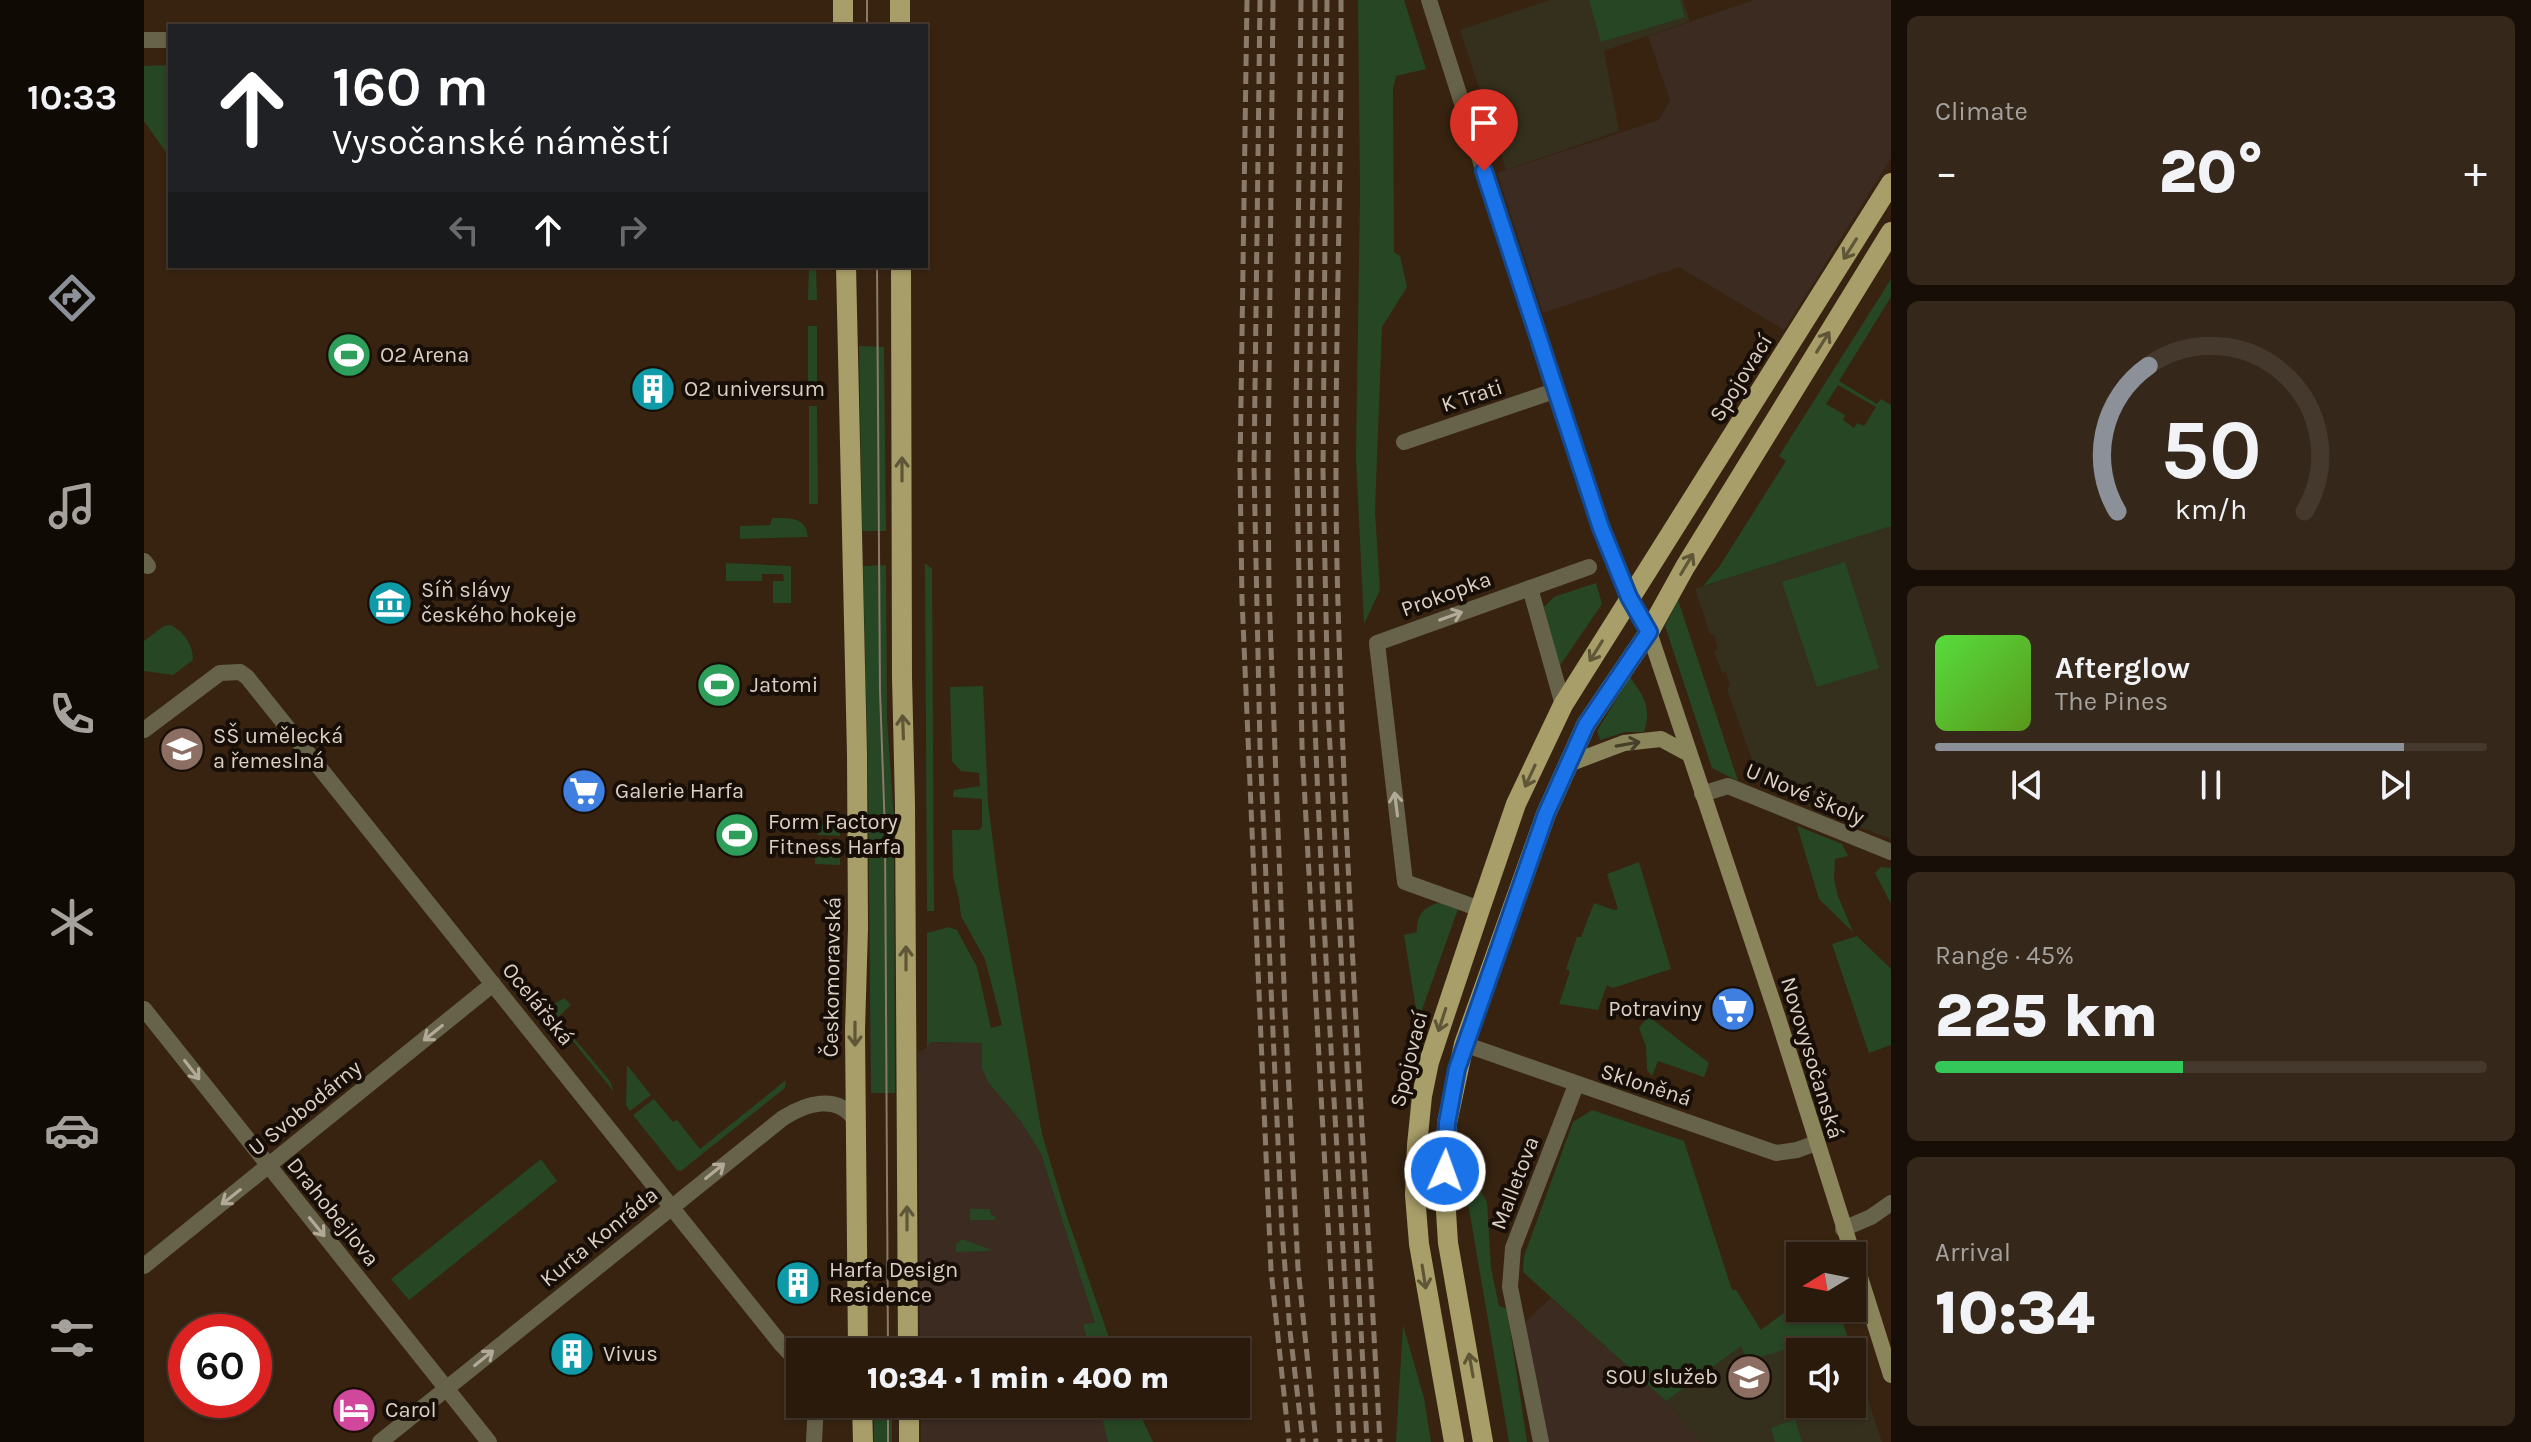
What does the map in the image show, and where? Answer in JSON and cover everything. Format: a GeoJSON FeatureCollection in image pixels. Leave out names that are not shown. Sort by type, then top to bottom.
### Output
{"type":"FeatureCollection","features":[{"type":"Feature","properties":{"kind":"main road"},"geometry":{"type":"LineString","coordinates":[[843,0],[843,24]]}},
{"type":"Feature","properties":{"kind":"main road"},"geometry":{"type":"LineString","coordinates":[[900,0],[900,24]]}},
{"type":"Feature","properties":{"kind":"main road","name":"Spojovací"},"geometry":{"type":"LineString","coordinates":[[1454,1442],[1419,1244],[1415,1195],[1417,1145],[1429,1062],[1516,804],[1563,705],[1891,183]]}},
{"type":"Feature","properties":{"kind":"main road"},"geometry":{"type":"LineString","coordinates":[[1483,1442],[1448,1243],[1445,1196],[1447,1123],[1464,1044],[1546,814],[1586,725],[1649,632],[1685,567],[1891,232]]}},
{"type":"Feature","properties":{"kind":"main road","name":"Českomoravská"},"geometry":{"type":"LineString","coordinates":[[846,268],[857,755],[855,1120],[858,1338]]}},
{"type":"Feature","properties":{"kind":"main road"},"geometry":{"type":"LineString","coordinates":[[901,268],[908,1338]]}},
{"type":"Feature","properties":{"kind":"main road","name":"Novovysočanská"},"geometry":{"type":"LineString","coordinates":[[1629,597],[1649,632],[1777,1015],[1891,1375]]}},
{"type":"Feature","properties":{"kind":"main road"},"geometry":{"type":"LineString","coordinates":[[1566,765],[1624,743],[1661,739],[1689,754]]}},
{"type":"Feature","properties":{"kind":"main road"},"geometry":{"type":"LineString","coordinates":[[862,1418],[863,1442]]}},
{"type":"Feature","properties":{"kind":"main road"},"geometry":{"type":"LineString","coordinates":[[909,1418],[909,1442]]}},
{"type":"Feature","properties":{"kind":"street"},"geometry":{"type":"LineString","coordinates":[[1429,0],[1554,391],[1601,528],[1629,597]]}},
{"type":"Feature","properties":{"kind":"street"},"geometry":{"type":"LineString","coordinates":[[144,40],[168,40]]}},
{"type":"Feature","properties":{"kind":"street","name":"K Trati"},"geometry":{"type":"LineString","coordinates":[[1404,442],[1554,391]]}},
{"type":"Feature","properties":{"kind":"street","name":"Prokopka"},"geometry":{"type":"LineString","coordinates":[[1480,909],[1405,882],[1377,643],[1589,567]]}},
{"type":"Feature","properties":{"kind":"street"},"geometry":{"type":"LineString","coordinates":[[1530,588],[1563,705]]}},
{"type":"Feature","properties":{"kind":"street","name":"Ocelářská"},"geometry":{"type":"LineString","coordinates":[[144,730],[207,681],[226,671],[240,672],[253,683],[786,1349]]}},
{"type":"Feature","properties":{"kind":"street","name":"U Nové školy"},"geometry":{"type":"LineString","coordinates":[[1702,794],[1728,786],[1891,852]]}},
{"type":"Feature","properties":{"kind":"street","name":"U Svobodárny"},"geometry":{"type":"LineString","coordinates":[[144,1266],[493,984]]}},
{"type":"Feature","properties":{"kind":"street","name":"Drahobejlova"},"geometry":{"type":"LineString","coordinates":[[144,1009],[489,1442]]}},
{"type":"Feature","properties":{"kind":"street","name":"Skloněná"},"geometry":{"type":"LineString","coordinates":[[1464,1044],[1776,1153],[1816,1143]]}},
{"type":"Feature","properties":{"kind":"street","name":"Malletova"},"geometry":{"type":"LineString","coordinates":[[1541,1442],[1510,1287],[1511,1262],[1513,1248],[1576,1085]]}},
{"type":"Feature","properties":{"kind":"street","name":"Kurta Konráda"},"geometry":{"type":"LineString","coordinates":[[380,1442],[795,1110],[808,1104],[827,1103],[847,1110],[855,1120]]}},
{"type":"Feature","properties":{"kind":"street"},"geometry":{"type":"LineString","coordinates":[[1843,1229],[1871,1217],[1891,1203]]}},
{"type":"Feature","properties":{"kind":"street"},"geometry":{"type":"LineString","coordinates":[[814,1442],[815,1418]]}},
{"type":"Feature","properties":{"kind":"shaded area"},"geometry":{"type":"Polygon","coordinates":[[[1550,0],[1683,0],[1690,21],[1604,51],[1619,131],[1506,170],[1460,30],[1550,0]]]}},
{"type":"Feature","properties":{"kind":"shaded area"},"geometry":{"type":"Polygon","coordinates":[[[1754,0],[1891,0],[1891,158],[1784,330],[1679,267],[1543,313],[1497,173],[1659,120],[1670,100],[1648,36],[1754,0]]]}},
{"type":"Feature","properties":{"kind":"shaded area"},"geometry":{"type":"Polygon","coordinates":[[[1891,525],[1891,839],[1838,819],[1760,783],[1727,689],[1730,686],[1726,672],[1722,673],[1714,651],[1718,649],[1714,635],[1710,634],[1695,589],[1891,525]]]}},
{"type":"Feature","properties":{"kind":"shaded area"},"geometry":{"type":"Polygon","coordinates":[[[930,1042],[982,1043],[982,1068],[988,1082],[1022,1123],[1041,1154],[1095,1323],[1083,1324],[1086,1338],[920,1338],[918,1052],[927,1048],[930,1042]]]}},
{"type":"Feature","properties":{"kind":"shaded area"},"geometry":{"type":"Polygon","coordinates":[[[1551,1298],[1666,1401],[1701,1442],[1548,1442],[1524,1323],[1551,1298]]]}},
{"type":"Feature","properties":{"kind":"shaded area","name":"SOU služeb"},"geometry":{"type":"Polygon","coordinates":[[[1786,1311],[1786,1322],[1843,1322],[1848,1338],[1786,1338],[1786,1418],[1866,1418],[1866,1393],[1882,1442],[1701,1442],[1666,1401],[1786,1311]]]}},
{"type":"Feature","properties":{"kind":"shaded area"},"geometry":{"type":"Polygon","coordinates":[[[921,1418],[1103,1418],[1109,1442],[921,1442],[921,1418]]]}},
{"type":"Feature","properties":{"kind":"green space"},"geometry":{"type":"Polygon","coordinates":[[[1358,0],[1404,0],[1426,69],[1396,76],[1393,89],[1394,252],[1400,256],[1407,287],[1382,327],[1375,511],[1380,590],[1364,624],[1356,458],[1360,195],[1358,0]]]}},
{"type":"Feature","properties":{"kind":"green space"},"geometry":{"type":"Polygon","coordinates":[[[1589,0],[1680,0],[1685,17],[1601,42],[1589,0]]]}},
{"type":"Feature","properties":{"kind":"green space"},"geometry":{"type":"Polygon","coordinates":[[[168,65],[168,155],[144,121],[144,66],[168,65]]]}},
{"type":"Feature","properties":{"kind":"green space"},"geometry":{"type":"Polygon","coordinates":[[[809,268],[816,268],[817,300],[808,300],[809,268]]]}},
{"type":"Feature","properties":{"kind":"green space"},"geometry":{"type":"Polygon","coordinates":[[[1891,279],[1891,297],[1839,381],[1877,404],[1881,399],[1891,405],[1891,526],[1703,586],[1719,567],[1786,461],[1779,456],[1891,279]],[[1838,385],[1826,404],[1845,415],[1843,420],[1854,428],[1857,423],[1864,426],[1876,407],[1838,385]]]}},
{"type":"Feature","properties":{"kind":"green space"},"geometry":{"type":"Polygon","coordinates":[[[808,326],[817,326],[817,398],[808,398],[808,326]]]}},
{"type":"Feature","properties":{"kind":"green space"},"geometry":{"type":"Polygon","coordinates":[[[859,346],[884,347],[886,531],[862,531],[859,346]]]}},
{"type":"Feature","properties":{"kind":"green space"},"geometry":{"type":"Polygon","coordinates":[[[809,406],[817,406],[818,504],[809,504],[809,406]]]}},
{"type":"Feature","properties":{"kind":"green space"},"geometry":{"type":"Polygon","coordinates":[[[772,518],[790,518],[800,522],[807,530],[808,537],[740,539],[740,526],[770,525],[772,518]]]}},
{"type":"Feature","properties":{"kind":"green space"},"geometry":{"type":"Polygon","coordinates":[[[1845,562],[1879,668],[1817,687],[1782,582],[1845,562]]]}},
{"type":"Feature","properties":{"kind":"green space"},"geometry":{"type":"Polygon","coordinates":[[[726,563],[791,566],[791,603],[773,603],[773,581],[784,581],[783,574],[762,574],[762,581],[726,581],[726,563]]]}},
{"type":"Feature","properties":{"kind":"green space"},"geometry":{"type":"Polygon","coordinates":[[[925,563],[932,569],[934,911],[927,911],[925,563]]]}},
{"type":"Feature","properties":{"kind":"green space"},"geometry":{"type":"Polygon","coordinates":[[[886,565],[887,719],[894,819],[895,1093],[871,1093],[863,566],[886,565]]]}},
{"type":"Feature","properties":{"kind":"green space"},"geometry":{"type":"Polygon","coordinates":[[[1596,583],[1602,604],[1559,667],[1544,607],[1554,597],[1596,583]]]}},
{"type":"Feature","properties":{"kind":"green space"},"geometry":{"type":"Polygon","coordinates":[[[1678,600],[1738,781],[1712,768],[1665,626],[1678,600]]]}},
{"type":"Feature","properties":{"kind":"green space"},"geometry":{"type":"Polygon","coordinates":[[[171,625],[187,640],[193,660],[173,675],[144,671],[144,641],[164,626],[171,625]]]}},
{"type":"Feature","properties":{"kind":"green space"},"geometry":{"type":"Polygon","coordinates":[[[1630,677],[1645,703],[1647,716],[1644,732],[1625,732],[1600,740],[1597,731],[1630,677]]]}},
{"type":"Feature","properties":{"kind":"green space"},"geometry":{"type":"Polygon","coordinates":[[[983,686],[988,803],[999,889],[1042,1134],[1109,1338],[1086,1338],[1083,1324],[1095,1323],[1041,1154],[1022,1123],[988,1082],[982,1068],[982,1043],[930,1042],[927,1048],[927,933],[949,927],[957,930],[977,967],[991,1028],[1002,1025],[985,959],[961,916],[953,876],[952,830],[979,830],[982,827],[982,799],[953,797],[954,790],[980,786],[979,773],[961,771],[952,761],[950,687],[983,686]]]}},
{"type":"Feature","properties":{"kind":"green space"},"geometry":{"type":"Polygon","coordinates":[[[825,819],[840,819],[840,836],[817,835],[825,819]]]}},
{"type":"Feature","properties":{"kind":"green space"},"geometry":{"type":"Polygon","coordinates":[[[1797,826],[1842,844],[1848,856],[1835,859],[1834,879],[1853,932],[1819,899],[1797,826]]]}},
{"type":"Feature","properties":{"kind":"green space"},"geometry":{"type":"Polygon","coordinates":[[[815,853],[840,853],[840,865],[815,864],[815,853]]]}},
{"type":"Feature","properties":{"kind":"green space"},"geometry":{"type":"Polygon","coordinates":[[[1639,862],[1671,969],[1613,988],[1607,985],[1598,1010],[1559,1004],[1577,937],[1581,937],[1594,903],[1618,909],[1607,874],[1639,862]]]}},
{"type":"Feature","properties":{"kind":"green space"},"geometry":{"type":"Polygon","coordinates":[[[1881,867],[1891,868],[1891,904],[1875,873],[1881,867]]]}},
{"type":"Feature","properties":{"kind":"green space"},"geometry":{"type":"Polygon","coordinates":[[[1442,902],[1458,909],[1418,1021],[1404,935],[1417,932],[1418,920],[1423,912],[1442,902]]]}},
{"type":"Feature","properties":{"kind":"green space"},"geometry":{"type":"Polygon","coordinates":[[[826,934],[840,934],[840,953],[826,952],[826,934]]]}},
{"type":"Feature","properties":{"kind":"green space"},"geometry":{"type":"Polygon","coordinates":[[[1857,936],[1891,969],[1891,1045],[1869,1053],[1832,944],[1857,936]]]}},
{"type":"Feature","properties":{"kind":"green space"},"geometry":{"type":"Polygon","coordinates":[[[564,998],[571,1005],[557,1018],[610,1081],[614,1092],[556,1020],[549,1007],[564,998]]]}},
{"type":"Feature","properties":{"kind":"green space"},"geometry":{"type":"Polygon","coordinates":[[[1648,1016],[1709,1063],[1704,1077],[1658,1061],[1652,1076],[1647,1070],[1646,1046],[1639,1028],[1648,1016]]]}},
{"type":"Feature","properties":{"kind":"green space"},"geometry":{"type":"Polygon","coordinates":[[[627,1065],[651,1095],[630,1111],[626,1105],[627,1065]]]}},
{"type":"Feature","properties":{"kind":"green space"},"geometry":{"type":"Polygon","coordinates":[[[786,1080],[785,1088],[681,1171],[633,1115],[654,1099],[673,1122],[677,1120],[700,1149],[786,1080]]]}},
{"type":"Feature","properties":{"kind":"green space"},"geometry":{"type":"Polygon","coordinates":[[[1592,1110],[1684,1141],[1732,1290],[1736,1290],[1761,1330],[1786,1311],[1786,1322],[1843,1322],[1848,1338],[1786,1338],[1786,1349],[1753,1359],[1759,1379],[1755,1381],[1741,1346],[1666,1401],[1523,1272],[1524,1256],[1573,1122],[1592,1110]]]}},
{"type":"Feature","properties":{"kind":"green space"},"geometry":{"type":"Polygon","coordinates":[[[541,1159],[557,1181],[409,1300],[391,1279],[541,1159]]]}},
{"type":"Feature","properties":{"kind":"green space"},"geometry":{"type":"Polygon","coordinates":[[[1479,1188],[1487,1202],[1491,1268],[1499,1306],[1507,1309],[1527,1442],[1509,1442],[1468,1203],[1479,1188]]]}},
{"type":"Feature","properties":{"kind":"green space"},"geometry":{"type":"Polygon","coordinates":[[[970,1209],[990,1209],[995,1220],[970,1220],[970,1209]]]}},
{"type":"Feature","properties":{"kind":"green space"},"geometry":{"type":"Polygon","coordinates":[[[962,1239],[989,1251],[956,1252],[956,1244],[962,1239]]]}},
{"type":"Feature","properties":{"kind":"green space"},"geometry":{"type":"Polygon","coordinates":[[[1403,1325],[1424,1398],[1431,1442],[1396,1442],[1403,1325]]]}},
{"type":"Feature","properties":{"kind":"green space"},"geometry":{"type":"Polygon","coordinates":[[[892,1418],[892,1442],[874,1442],[874,1419],[892,1418]]]}},
{"type":"Feature","properties":{"kind":"green space"},"geometry":{"type":"Polygon","coordinates":[[[1102,1418],[1142,1418],[1153,1442],[1108,1442],[1102,1418]]]}},
{"type":"Feature","properties":{"kind":"green space"},"geometry":{"type":"Polygon","coordinates":[[[1795,1419],[1802,1442],[1775,1442],[1771,1428],[1795,1419]]]}},
{"type":"Feature","properties":{"kind":"tram line"},"geometry":{"type":"LineString","coordinates":[[867,0],[867,24]]}},
{"type":"Feature","properties":{"kind":"tram line"},"geometry":{"type":"LineString","coordinates":[[877,268],[888,1338]]}},
{"type":"Feature","properties":{"kind":"tram line"},"geometry":{"type":"LineString","coordinates":[[888,1418],[888,1442]]}},
{"type":"Feature","properties":{"kind":"railway"},"geometry":{"type":"LineString","coordinates":[[1247,0],[1240,468],[1242,599],[1271,1270],[1289,1442]]}},
{"type":"Feature","properties":{"kind":"railway"},"geometry":{"type":"LineString","coordinates":[[1260,0],[1254,468],[1260,747],[1282,1230],[1303,1442]]}},
{"type":"Feature","properties":{"kind":"railway"},"geometry":{"type":"LineString","coordinates":[[1273,0],[1269,595],[1298,1268],[1316,1442]]}},
{"type":"Feature","properties":{"kind":"railway"},"geometry":{"type":"LineString","coordinates":[[1301,0],[1296,415],[1302,746],[1340,1442]]}},
{"type":"Feature","properties":{"kind":"railway"},"geometry":{"type":"LineString","coordinates":[[1315,0],[1310,408],[1313,656],[1322,881],[1354,1442]]}},
{"type":"Feature","properties":{"kind":"railway"},"geometry":{"type":"LineString","coordinates":[[1327,0],[1323,471],[1328,710],[1367,1442]]}},
{"type":"Feature","properties":{"kind":"railway"},"geometry":{"type":"LineString","coordinates":[[1341,0],[1337,566],[1349,894],[1380,1442]]}},
{"type":"Feature","properties":{"kind":"place","name":"O2 Arena"},"geometry":{"type":"Point","coordinates":[349,355]}},
{"type":"Feature","properties":{"kind":"place","name":"O2 universum"},"geometry":{"type":"Point","coordinates":[653,389]}},
{"type":"Feature","properties":{"kind":"place","name":"Síň slávy českého hokeje"},"geometry":{"type":"Point","coordinates":[390,603]}},
{"type":"Feature","properties":{"kind":"place","name":"Jatomi"},"geometry":{"type":"Point","coordinates":[719,685]}},
{"type":"Feature","properties":{"kind":"place","name":"SŠ umělecká a řemeslná"},"geometry":{"type":"Point","coordinates":[182,749]}},
{"type":"Feature","properties":{"kind":"place","name":"Galerie Harfa"},"geometry":{"type":"Point","coordinates":[584,791]}},
{"type":"Feature","properties":{"kind":"place","name":"Form Factory Fitness Harfa"},"geometry":{"type":"Point","coordinates":[737,835]}},
{"type":"Feature","properties":{"kind":"place","name":"Potraviny"},"geometry":{"type":"Point","coordinates":[1733,1009]}},
{"type":"Feature","properties":{"kind":"place","name":"Harfa Design Residence"},"geometry":{"type":"Point","coordinates":[798,1283]}},
{"type":"Feature","properties":{"kind":"place","name":"Vivus"},"geometry":{"type":"Point","coordinates":[572,1354]}},
{"type":"Feature","properties":{"kind":"place","name":"SOU služeb"},"geometry":{"type":"Point","coordinates":[1749,1377]}},
{"type":"Feature","properties":{"kind":"place","name":"Carol"},"geometry":{"type":"Point","coordinates":[354,1410]}},
{"type":"Feature","properties":{"kind":"route"},"geometry":{"type":"LineString","coordinates":[[1445,1171],[1447,1123],[1464,1044],[1546,814],[1586,725],[1649,632],[1629,597],[1601,528],[1484,171]]}}]}
